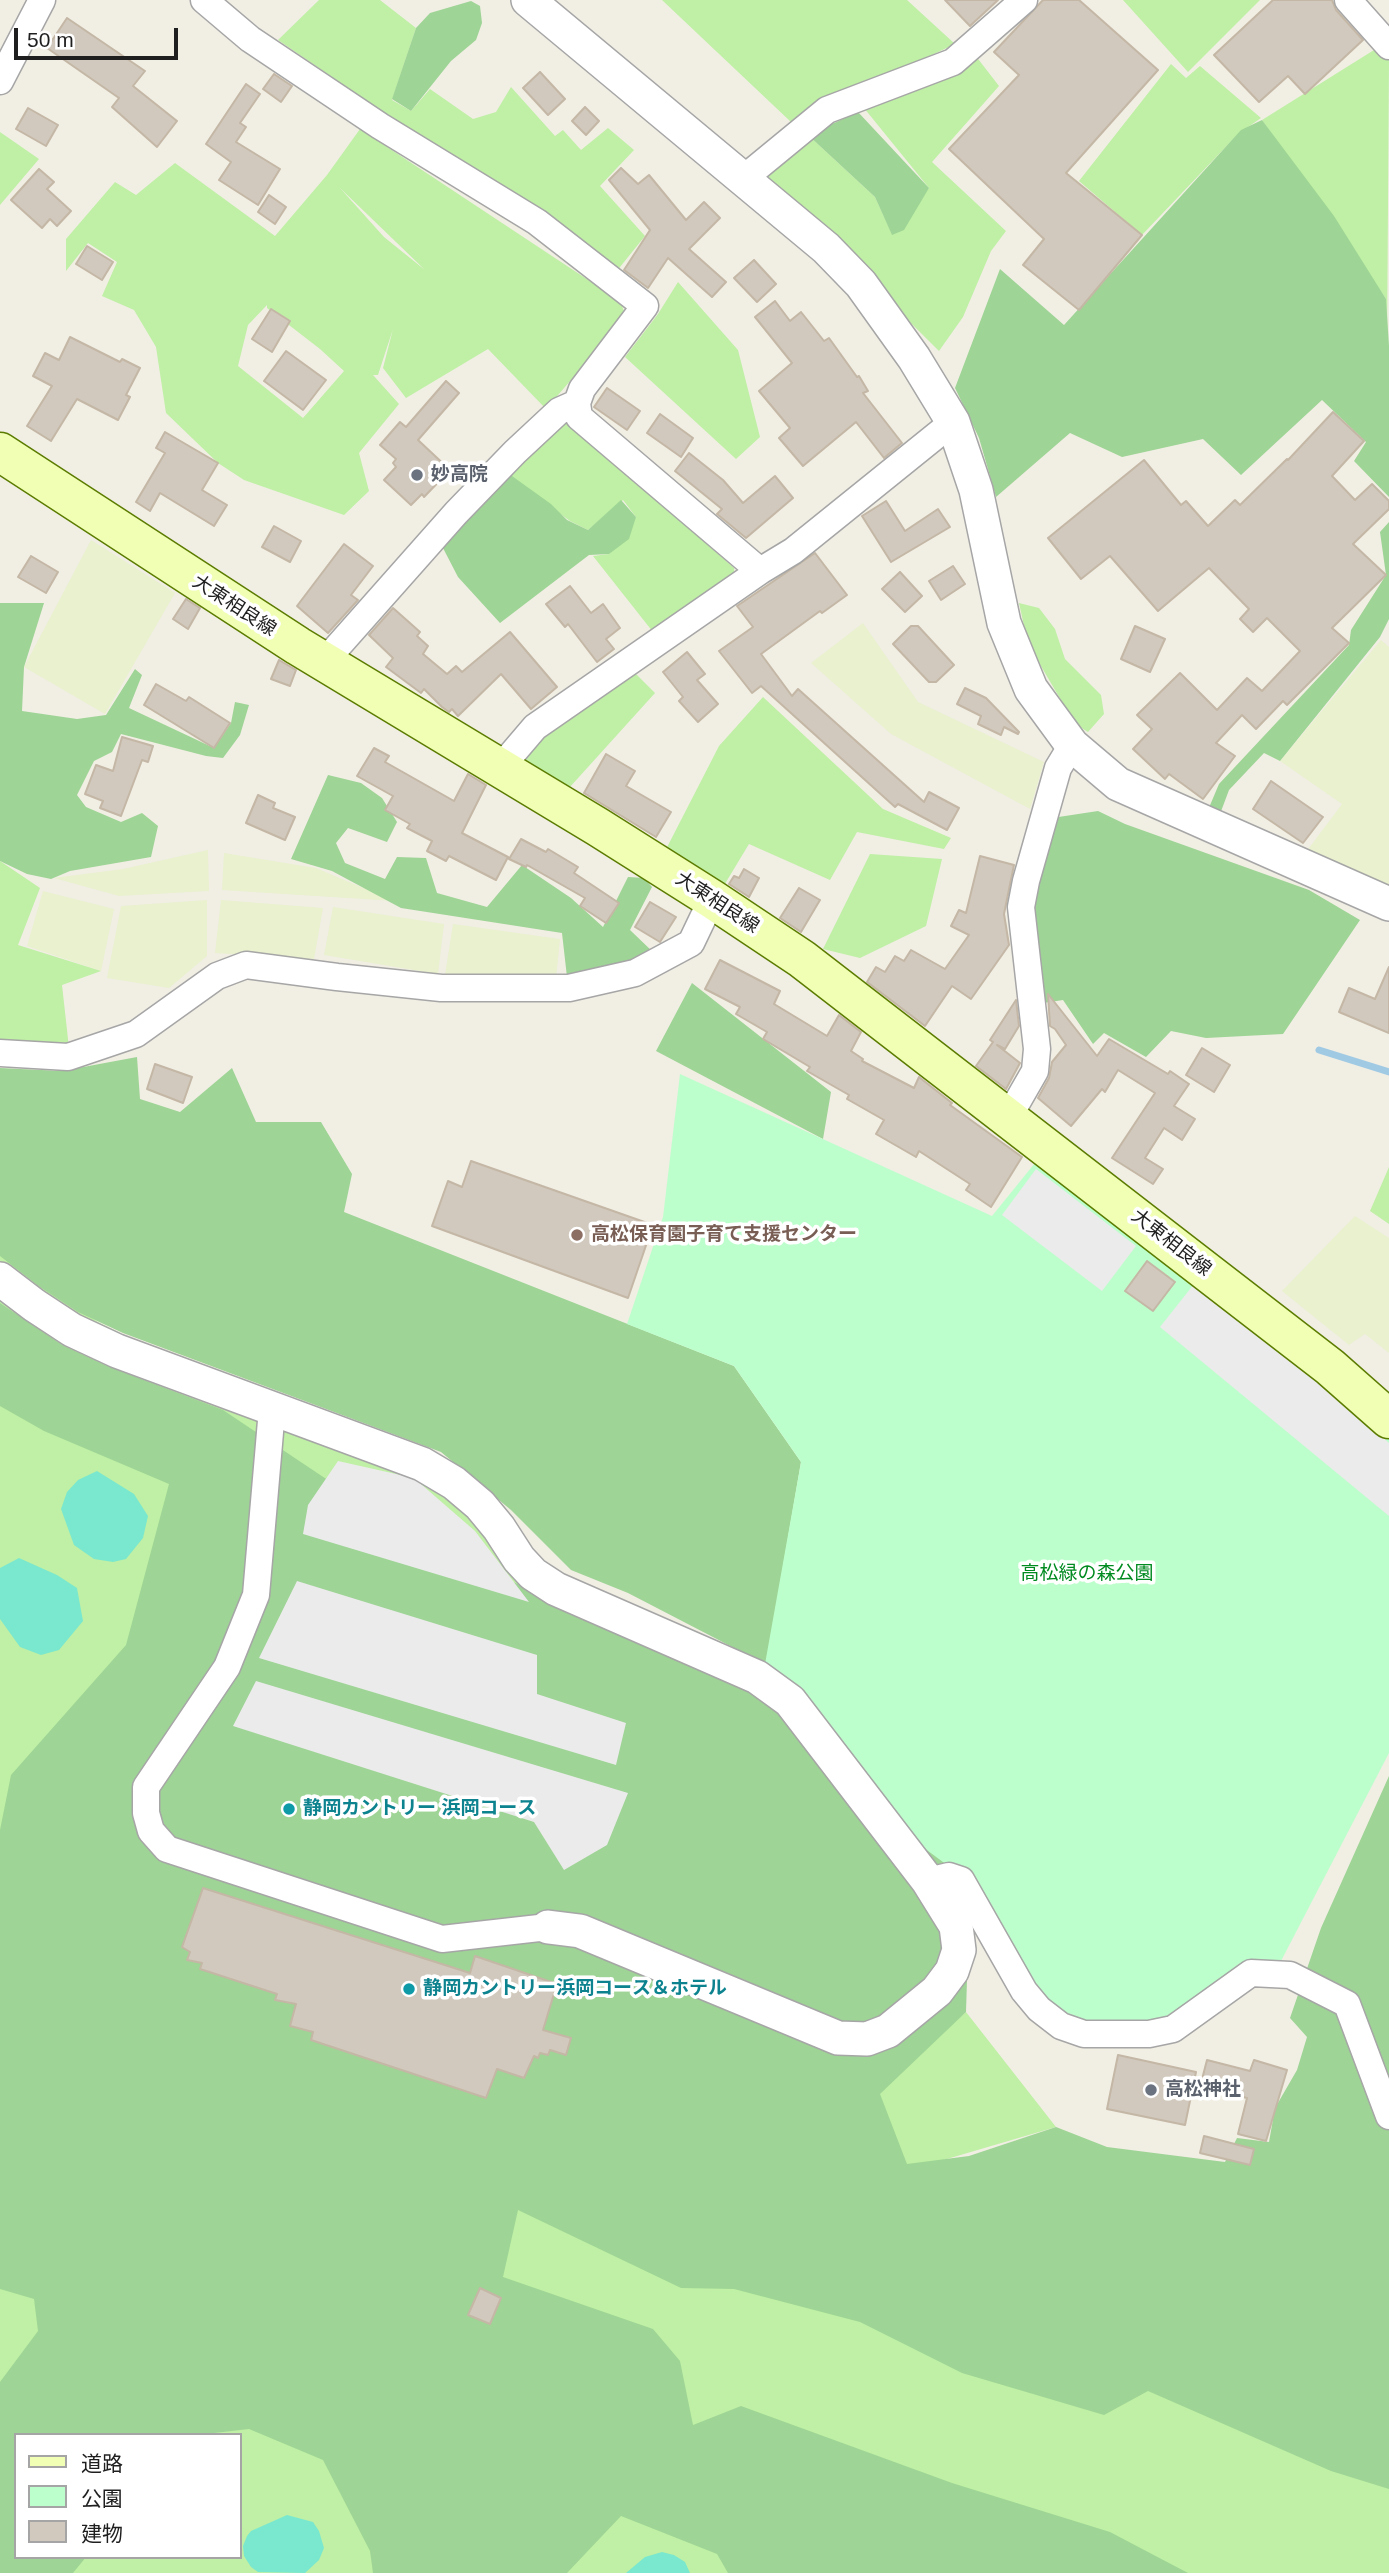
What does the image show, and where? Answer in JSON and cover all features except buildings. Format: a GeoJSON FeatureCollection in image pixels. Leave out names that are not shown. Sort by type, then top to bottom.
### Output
{"type":"FeatureCollection","features":[{"type":"Feature","properties":{"kind":"main road","name":"大東相良線"},"geometry":{"type":"LineString","coordinates":[[0,452],[324,662],[712,899],[802,959],[1330,1367],[1389,1419]]}},
{"type":"Feature","properties":{"kind":"street"},"geometry":{"type":"LineString","coordinates":[[0,81],[42,0]]}},
{"type":"Feature","properties":{"kind":"street"},"geometry":{"type":"LineString","coordinates":[[204,0],[250,39],[359,111],[537,222],[645,306],[582,389],[577,404],[579,417],[760,571]]}},
{"type":"Feature","properties":{"kind":"street"},"geometry":{"type":"LineString","coordinates":[[528,0],[826,248],[861,284],[914,358],[953,422],[976,490],[1004,623],[1031,690],[1072,745],[1118,784],[1389,904]]}},
{"type":"Feature","properties":{"kind":"street"},"geometry":{"type":"LineString","coordinates":[[743,179],[827,110],[953,62],[1024,0]]}},
{"type":"Feature","properties":{"kind":"street"},"geometry":{"type":"LineString","coordinates":[[1348,0],[1389,46]]}},
{"type":"Feature","properties":{"kind":"street"},"geometry":{"type":"LineString","coordinates":[[324,662],[456,513],[559,411],[577,404]]}},
{"type":"Feature","properties":{"kind":"street"},"geometry":{"type":"LineString","coordinates":[[500,768],[536,727],[760,571],[793,551],[953,422]]}},
{"type":"Feature","properties":{"kind":"street"},"geometry":{"type":"LineString","coordinates":[[1008,1118],[1035,1071],[1037,1049],[1021,907],[1058,768],[1072,745]]}},
{"type":"Feature","properties":{"kind":"street"},"geometry":{"type":"LineString","coordinates":[[0,1053],[68,1057],[136,1034],[217,976],[246,965],[441,988],[569,988],[635,972],[691,943],[712,899]]}},
{"type":"Feature","properties":{"kind":"street"},"geometry":{"type":"LineString","coordinates":[[0,1279],[72,1330],[117,1351],[422,1464],[454,1483],[480,1505],[533,1574],[556,1588],[757,1677],[790,1701],[928,1881],[956,1926],[959,1950],[952,1971],[937,1990],[888,2031],[867,2039],[838,2038],[580,1931],[548,1927],[442,1939],[167,1849],[150,1831],[146,1813],[146,1787],[227,1667],[256,1595],[272,1409]]}},
{"type":"Feature","properties":{"kind":"street"},"geometry":{"type":"LineString","coordinates":[[928,1881],[949,1876],[961,1880],[1024,1991],[1039,2009],[1061,2026],[1084,2034],[1149,2034],[1174,2029],[1251,1973],[1290,1975],[1347,2004],[1389,2116]]}},
{"type":"Feature","properties":{"kind":"green space"},"geometry":{"type":"Polygon","coordinates":[[[319,0],[380,0],[416,28],[392,100],[411,111],[430,89],[473,119],[496,112],[511,87],[555,136],[563,130],[581,150],[608,128],[634,150],[600,186],[645,236],[616,272],[278,40],[319,0]]]}},
{"type":"Feature","properties":{"kind":"green space"},"geometry":{"type":"Polygon","coordinates":[[[662,0],[907,0],[955,44],[791,122],[662,0]]]}},
{"type":"Feature","properties":{"kind":"green space"},"geometry":{"type":"Polygon","coordinates":[[[1123,0],[1260,0],[1188,72],[1123,0]]]}},
{"type":"Feature","properties":{"kind":"green space"},"geometry":{"type":"Polygon","coordinates":[[[471,1],[480,6],[482,23],[476,40],[451,61],[411,111],[392,99],[416,28],[430,13],[471,1]]]}},
{"type":"Feature","properties":{"kind":"green space"},"geometry":{"type":"Polygon","coordinates":[[[1374,50],[1389,60],[1387,344],[1386,299],[1262,120],[1374,50]]]}},
{"type":"Feature","properties":{"kind":"green space"},"geometry":{"type":"Polygon","coordinates":[[[975,55],[999,86],[932,162],[1006,231],[991,251],[963,317],[939,351],[764,177],[808,135],[875,197],[892,234],[929,188],[864,108],[975,55]]]}},
{"type":"Feature","properties":{"kind":"green space"},"geometry":{"type":"Polygon","coordinates":[[[1171,64],[1186,78],[1200,66],[1261,118],[1238,134],[1142,235],[1079,181],[1171,64]]]}},
{"type":"Feature","properties":{"kind":"green space"},"geometry":{"type":"Polygon","coordinates":[[[858,112],[929,188],[904,230],[892,235],[875,197],[808,135],[858,112]]]}},
{"type":"Feature","properties":{"kind":"green space"},"geometry":{"type":"Polygon","coordinates":[[[1262,120],[1334,216],[1386,299],[1389,346],[1389,497],[1354,461],[1366,442],[1322,400],[1241,475],[1203,439],[1122,457],[1070,433],[996,497],[979,438],[955,388],[1000,269],[1064,325],[1241,130],[1262,120]]]}},
{"type":"Feature","properties":{"kind":"green space"},"geometry":{"type":"Polygon","coordinates":[[[360,129],[620,301],[626,316],[546,409],[488,349],[406,398],[383,368],[393,329],[378,375],[373,375],[399,404],[359,453],[369,491],[344,515],[244,480],[218,463],[166,413],[156,347],[134,310],[102,296],[117,262],[88,243],[66,271],[66,239],[115,182],[136,195],[175,163],[275,236],[327,175],[360,129]],[[340,188],[384,237],[425,270],[340,188]],[[267,305],[248,325],[238,366],[303,418],[344,371],[267,308],[267,305]]]}},
{"type":"Feature","properties":{"kind":"green space"},"geometry":{"type":"Polygon","coordinates":[[[0,132],[39,159],[0,205],[0,132]]]}},
{"type":"Feature","properties":{"kind":"green space"},"geometry":{"type":"Polygon","coordinates":[[[678,282],[738,350],[760,437],[736,459],[625,357],[658,314],[678,282]]]}},
{"type":"Feature","properties":{"kind":"green space"},"geometry":{"type":"Polygon","coordinates":[[[562,416],[734,568],[735,580],[653,632],[593,556],[609,554],[636,517],[623,500],[588,530],[570,521],[504,472],[562,416]]]}},
{"type":"Feature","properties":{"kind":"green space"},"geometry":{"type":"Polygon","coordinates":[[[505,471],[551,504],[567,520],[588,530],[621,500],[636,517],[629,539],[609,554],[589,555],[500,623],[458,577],[443,548],[505,471]]]}},
{"type":"Feature","properties":{"kind":"green space"},"geometry":{"type":"Polygon","coordinates":[[[1389,522],[1389,619],[1380,637],[1280,761],[1264,753],[1229,790],[1220,814],[1208,810],[1219,784],[1349,645],[1351,630],[1386,575],[1380,532],[1389,522]]]}},
{"type":"Feature","properties":{"kind":"green space"},"geometry":{"type":"Polygon","coordinates":[[[91,540],[175,593],[105,714],[24,667],[91,540]]]}},
{"type":"Feature","properties":{"kind":"green space"},"geometry":{"type":"Polygon","coordinates":[[[0,603],[44,603],[24,667],[22,711],[77,719],[106,715],[135,669],[142,675],[129,708],[214,748],[231,723],[235,702],[249,705],[240,735],[223,758],[121,734],[112,752],[94,761],[77,795],[86,807],[121,822],[142,813],[158,826],[151,857],[70,871],[51,879],[27,874],[0,861],[0,603]]]}},
{"type":"Feature","properties":{"kind":"green space"},"geometry":{"type":"Polygon","coordinates":[[[1019,603],[1039,608],[1055,629],[1065,659],[1101,695],[1104,714],[1088,732],[1075,724],[1028,644],[1019,603]]]}},
{"type":"Feature","properties":{"kind":"green space"},"geometry":{"type":"Polygon","coordinates":[[[863,623],[918,702],[1044,762],[1030,809],[891,734],[811,663],[863,623]]]}},
{"type":"Feature","properties":{"kind":"green space"},"geometry":{"type":"Polygon","coordinates":[[[1381,640],[1389,647],[1389,889],[1306,852],[1342,804],[1280,761],[1381,640]]]}},
{"type":"Feature","properties":{"kind":"green space"},"geometry":{"type":"Polygon","coordinates":[[[634,672],[655,693],[560,798],[507,764],[551,725],[634,672]]]}},
{"type":"Feature","properties":{"kind":"green space"},"geometry":{"type":"Polygon","coordinates":[[[763,697],[883,809],[951,838],[944,849],[857,832],[830,880],[749,844],[720,892],[661,859],[719,746],[763,697]]]}},
{"type":"Feature","properties":{"kind":"green space"},"geometry":{"type":"Polygon","coordinates":[[[328,775],[361,783],[382,798],[397,822],[387,842],[348,828],[336,843],[345,863],[385,879],[397,857],[426,858],[437,893],[487,907],[522,865],[571,898],[603,927],[628,877],[644,878],[652,887],[630,930],[654,953],[627,967],[567,977],[562,933],[401,908],[332,871],[291,859],[328,775]]]}},
{"type":"Feature","properties":{"kind":"green space"},"geometry":{"type":"Polygon","coordinates":[[[1098,811],[1125,824],[1309,890],[1360,920],[1283,1034],[1206,1038],[1171,1031],[1146,1057],[1104,1033],[1093,1044],[1063,1000],[1037,1004],[1033,917],[1045,836],[1052,818],[1098,811]]]}},
{"type":"Feature","properties":{"kind":"green space"},"geometry":{"type":"Polygon","coordinates":[[[208,850],[209,891],[119,896],[54,878],[123,869],[208,850]]]}},
{"type":"Feature","properties":{"kind":"green space"},"geometry":{"type":"Polygon","coordinates":[[[224,853],[316,868],[394,901],[222,890],[224,853]]]}},
{"type":"Feature","properties":{"kind":"green space"},"geometry":{"type":"Polygon","coordinates":[[[870,854],[942,859],[926,926],[860,958],[823,949],[870,854]]]}},
{"type":"Feature","properties":{"kind":"green space"},"geometry":{"type":"Polygon","coordinates":[[[0,861],[40,888],[18,945],[101,971],[62,985],[69,1048],[0,1039],[0,861]]]}},
{"type":"Feature","properties":{"kind":"green space"},"geometry":{"type":"Polygon","coordinates":[[[43,891],[114,909],[101,971],[27,946],[43,891]]]}},
{"type":"Feature","properties":{"kind":"green space"},"geometry":{"type":"Polygon","coordinates":[[[207,900],[207,956],[169,988],[107,978],[121,906],[207,900]]]}},
{"type":"Feature","properties":{"kind":"green space"},"geometry":{"type":"Polygon","coordinates":[[[221,900],[323,908],[314,959],[215,953],[221,900]]]}},
{"type":"Feature","properties":{"kind":"green space"},"geometry":{"type":"Polygon","coordinates":[[[333,907],[444,924],[438,974],[324,955],[333,907]]]}},
{"type":"Feature","properties":{"kind":"green space"},"geometry":{"type":"Polygon","coordinates":[[[453,924],[560,939],[556,978],[445,975],[453,924]]]}},
{"type":"Feature","properties":{"kind":"green space"},"geometry":{"type":"Polygon","coordinates":[[[692,983],[831,1092],[823,1139],[656,1051],[692,983]]]}},
{"type":"Feature","properties":{"kind":"green space"},"geometry":{"type":"Polygon","coordinates":[[[137,1057],[140,1099],[180,1112],[232,1068],[256,1122],[321,1122],[352,1174],[344,1212],[734,1366],[801,1462],[768,1654],[1002,1914],[767,1658],[765,1664],[628,1593],[571,1570],[511,1510],[441,1452],[123,1333],[78,1312],[0,1256],[0,1068],[62,1071],[137,1057]]]}},
{"type":"Feature","properties":{"kind":"green space","name":"高松緑の森公園"},"geometry":{"type":"Polygon","coordinates":[[[680,1074],[992,1216],[1039,1158],[1389,1433],[1389,1753],[1280,1963],[1168,2018],[1143,2023],[1093,2025],[1070,2016],[1047,2000],[1032,1982],[982,1891],[920,1845],[765,1664],[801,1462],[734,1366],[627,1324],[663,1217],[680,1074]]]}},
{"type":"Feature","properties":{"kind":"green space"},"geometry":{"type":"Polygon","coordinates":[[[1389,1167],[1389,1224],[1370,1211],[1389,1167]]]}},
{"type":"Feature","properties":{"kind":"green space"},"geometry":{"type":"Polygon","coordinates":[[[1355,1216],[1389,1238],[1389,1353],[1365,1334],[1349,1345],[1282,1291],[1355,1216]]]}},
{"type":"Feature","properties":{"kind":"green space"},"geometry":{"type":"Polygon","coordinates":[[[0,1253],[98,1322],[440,1491],[696,1673],[586,2106],[1389,2424],[1389,2573],[0,2573],[0,1253]]]}},
{"type":"Feature","properties":{"kind":"green space"},"geometry":{"type":"Polygon","coordinates":[[[0,1303],[62,1345],[107,1366],[223,1410],[410,1535],[746,1688],[869,1749],[970,1883],[966,2012],[880,2094],[907,2164],[969,2156],[1056,2127],[1107,2147],[1225,2162],[1237,2138],[1269,2142],[1275,2108],[1297,2070],[1307,2037],[1290,2018],[1321,1928],[1389,1776],[1389,2489],[1331,2471],[1148,2391],[1104,2415],[962,2373],[860,2322],[734,2289],[681,2288],[518,2210],[503,2277],[653,2329],[680,2361],[693,2425],[741,2406],[952,2483],[1110,2532],[1188,2573],[728,2573],[717,2554],[621,2516],[567,2573],[373,2573],[370,2551],[323,2460],[249,2429],[214,2433],[14,2433],[14,2559],[84,2559],[73,2573],[0,2573],[0,2382],[38,2331],[34,2299],[0,2289],[0,1830],[11,1775],[126,1645],[169,1484],[44,1431],[0,1406],[0,1303]]]}},
{"type":"Feature","properties":{"kind":"green space"},"geometry":{"type":"Polygon","coordinates":[[[97,1471],[134,1494],[148,1516],[143,1538],[126,1559],[113,1562],[94,1559],[74,1545],[61,1509],[67,1492],[78,1480],[97,1471]]]}},
{"type":"Feature","properties":{"kind":"green space"},"geometry":{"type":"Polygon","coordinates":[[[19,1558],[57,1575],[77,1588],[83,1621],[59,1650],[41,1655],[20,1647],[0,1619],[0,1568],[19,1558]]]}},
{"type":"Feature","properties":{"kind":"green space"},"geometry":{"type":"Polygon","coordinates":[[[966,2012],[1056,2127],[906,2171],[874,2090],[966,2012]]]}},
{"type":"Feature","properties":{"kind":"green space"},"geometry":{"type":"Polygon","coordinates":[[[287,2515],[313,2522],[324,2548],[319,2560],[305,2573],[258,2572],[244,2556],[243,2546],[247,2536],[251,2531],[287,2515]]]}},
{"type":"Feature","properties":{"kind":"green space"},"geometry":{"type":"Polygon","coordinates":[[[662,2552],[685,2562],[690,2573],[626,2573],[645,2557],[662,2552]]]}},
{"type":"Feature","properties":{"kind":"shaded area"},"geometry":{"type":"Polygon","coordinates":[[[1036,1169],[1136,1246],[1102,1291],[1002,1215],[1036,1169]]]}},
{"type":"Feature","properties":{"kind":"shaded area"},"geometry":{"type":"Polygon","coordinates":[[[1198,1279],[1308,1369],[1389,1443],[1389,1516],[1160,1327],[1198,1279]]]}},
{"type":"Feature","properties":{"kind":"shaded area"},"geometry":{"type":"Polygon","coordinates":[[[338,1461],[414,1478],[475,1531],[529,1602],[303,1534],[308,1505],[338,1461]]]}},
{"type":"Feature","properties":{"kind":"shaded area"},"geometry":{"type":"Polygon","coordinates":[[[297,1581],[537,1655],[537,1694],[626,1723],[616,1765],[259,1658],[297,1581]]]}},
{"type":"Feature","properties":{"kind":"shaded area"},"geometry":{"type":"Polygon","coordinates":[[[256,1681],[628,1793],[607,1845],[564,1870],[534,1822],[233,1726],[256,1681]]]}},
{"type":"Feature","properties":{"kind":"waterway"},"geometry":{"type":"LineString","coordinates":[[1319,1050],[1389,1072]]}},
{"type":"Feature","properties":{"kind":"place","name":"妙高院"},"geometry":{"type":"Point","coordinates":[417,475]}},
{"type":"Feature","properties":{"kind":"place","name":"高松保育園子育て支援センター"},"geometry":{"type":"Point","coordinates":[577,1235]}},
{"type":"Feature","properties":{"kind":"place","name":"静岡カントリー 浜岡コース"},"geometry":{"type":"Point","coordinates":[289,1809]}},
{"type":"Feature","properties":{"kind":"place","name":"静岡カントリー浜岡コース＆ホテル"},"geometry":{"type":"Point","coordinates":[409,1989]}},
{"type":"Feature","properties":{"kind":"place","name":"高松神社"},"geometry":{"type":"Point","coordinates":[1151,2090]}}]}
